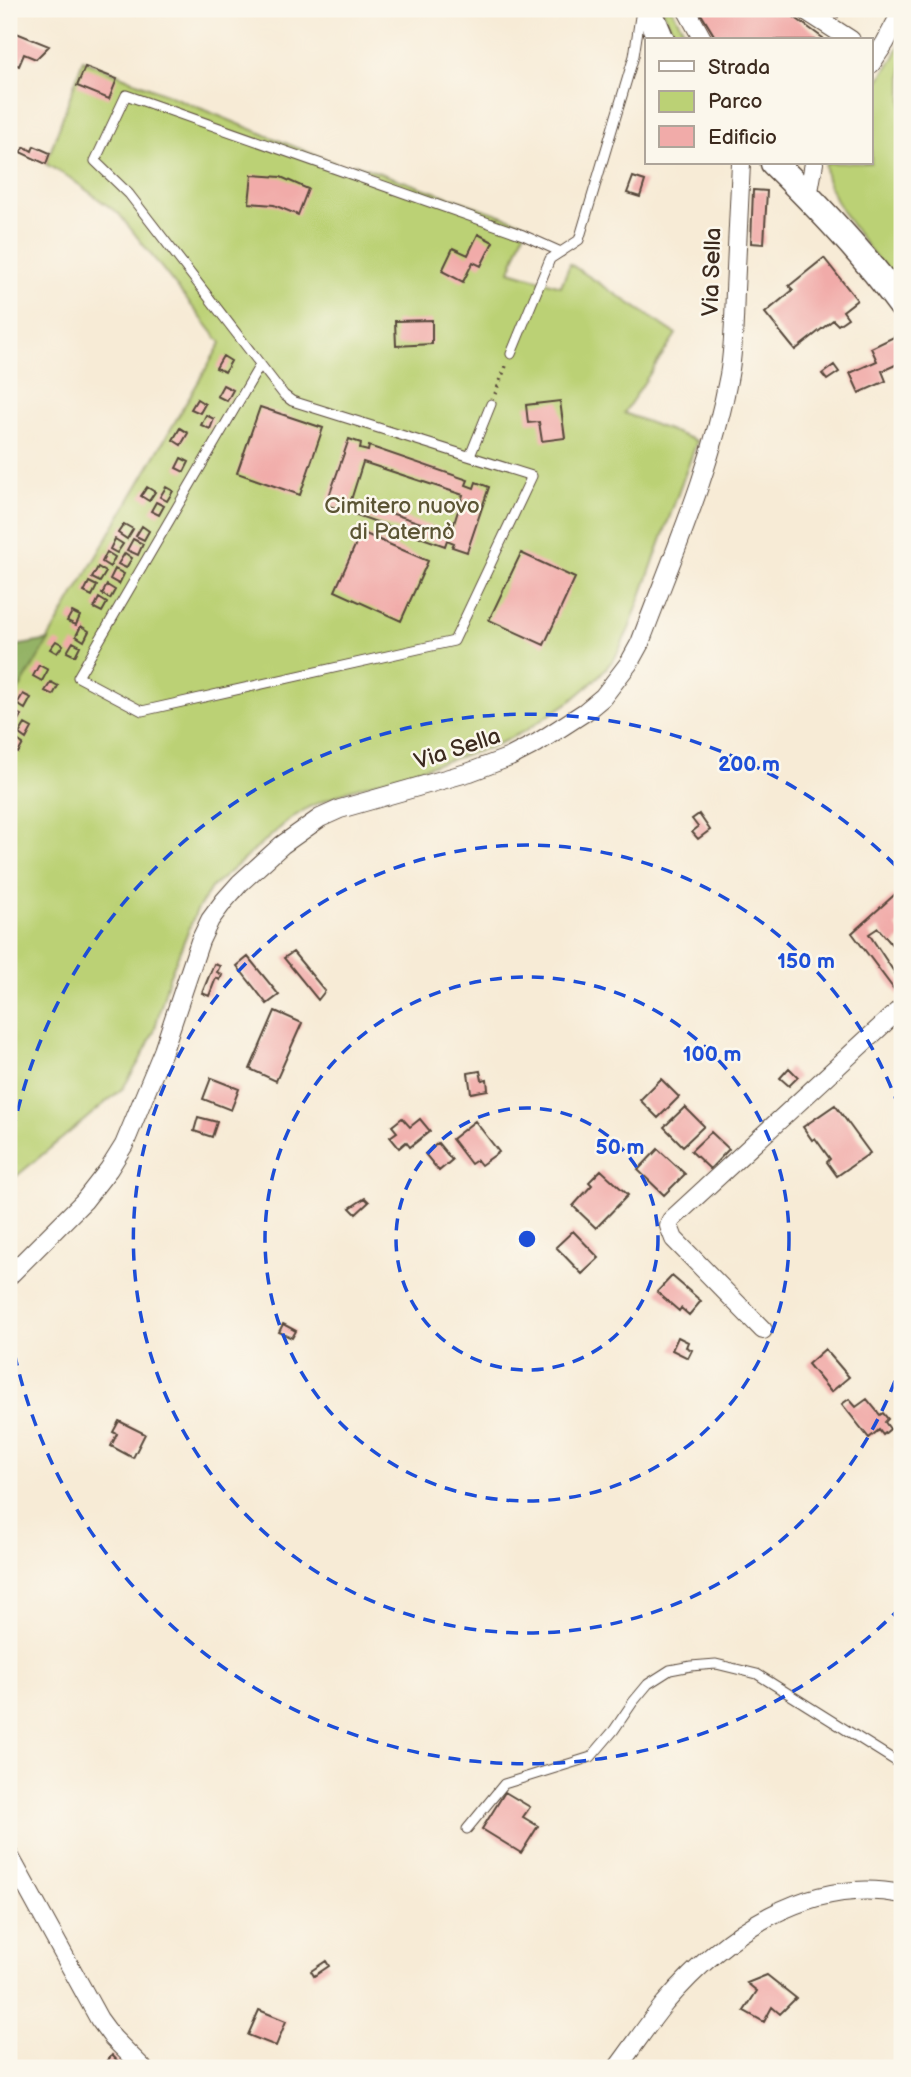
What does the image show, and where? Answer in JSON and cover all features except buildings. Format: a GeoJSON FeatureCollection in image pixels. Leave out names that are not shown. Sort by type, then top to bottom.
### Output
{"type":"FeatureCollection","features":[{"type":"Feature","properties":{"kind":"street"},"geometry":{"type":"LineString","coordinates":[[648,9],[660,38]]}},
{"type":"Feature","properties":{"kind":"street"},"geometry":{"type":"LineString","coordinates":[[685,9],[702,38]]}},
{"type":"Feature","properties":{"kind":"street"},"geometry":{"type":"LineString","coordinates":[[803,9],[848,38]]}},
{"type":"Feature","properties":{"kind":"street"},"geometry":{"type":"LineString","coordinates":[[872,58],[902,11]]}},
{"type":"Feature","properties":{"kind":"street","name":"Via Sella"},"geometry":{"type":"LineString","coordinates":[[9,1276],[84,1200],[124,1145],[163,1051],[210,919],[240,883],[282,845],[320,818],[340,809],[470,772],[510,757],[537,743],[603,697],[629,663],[640,643],[700,482],[723,408],[733,337],[741,164]]}},
{"type":"Feature","properties":{"kind":"street"},"geometry":{"type":"LineString","coordinates":[[775,164],[878,274],[902,306]]}},
{"type":"Feature","properties":{"kind":"street"},"geometry":{"type":"LineString","coordinates":[[808,197],[814,164]]}},
{"type":"Feature","properties":{"kind":"street"},"geometry":{"type":"LineString","coordinates":[[763,1330],[674,1239],[669,1226],[671,1220],[902,1007]]}},
{"type":"Feature","properties":{"kind":"street"},"geometry":{"type":"LineString","coordinates":[[9,1855],[99,2019],[113,2038],[143,2068]]}},
{"type":"Feature","properties":{"kind":"street"},"geometry":{"type":"LineString","coordinates":[[617,2068],[664,2004],[697,1968],[729,1941],[771,1914],[810,1898],[854,1891],[902,1894]]}},
{"type":"Feature","properties":{"kind":"lane"},"geometry":{"type":"LineString","coordinates":[[511,354],[550,259],[579,240],[634,56],[642,9]]}},
{"type":"Feature","properties":{"kind":"lane"},"geometry":{"type":"LineString","coordinates":[[260,365],[78,677],[142,711],[454,641],[532,476],[292,401],[284,394],[129,194],[95,161],[126,95],[523,235],[561,252]]}},
{"type":"Feature","properties":{"kind":"lane"},"geometry":{"type":"LineString","coordinates":[[470,456],[491,404]]}},
{"type":"Feature","properties":{"kind":"lane"},"geometry":{"type":"LineString","coordinates":[[467,1829],[504,1784],[591,1757],[648,1684],[670,1670],[691,1666],[716,1664],[757,1674],[902,1765]]}},
{"type":"Feature","properties":{"kind":"path"},"geometry":{"type":"LineString","coordinates":[[491,404],[511,354]]}},
{"type":"Feature","properties":{"kind":"green space"},"geometry":{"type":"Polygon","coordinates":[[[662,9],[672,9],[688,38],[676,38],[662,9]]]}},
{"type":"Feature","properties":{"kind":"green space"},"geometry":{"type":"Polygon","coordinates":[[[902,39],[902,290],[867,247],[842,210],[826,176],[826,164],[872,164],[872,90],[894,57],[902,39]]]}},
{"type":"Feature","properties":{"kind":"green space","name":"Cimitero nuovo di Paternò"},"geometry":{"type":"Polygon","coordinates":[[[83,60],[351,170],[354,164],[527,224],[510,271],[561,286],[570,264],[676,334],[624,413],[697,441],[629,629],[615,658],[595,680],[572,700],[525,731],[492,747],[350,790],[309,807],[289,820],[211,888],[196,912],[169,977],[154,1032],[123,1088],[13,1179],[9,1171],[9,706],[221,343],[119,214],[46,164],[83,60]]]}},
{"type":"Feature","properties":{"kind":"green space"},"geometry":{"type":"Polygon","coordinates":[[[49,640],[9,706],[9,647],[49,640]]]}}]}
